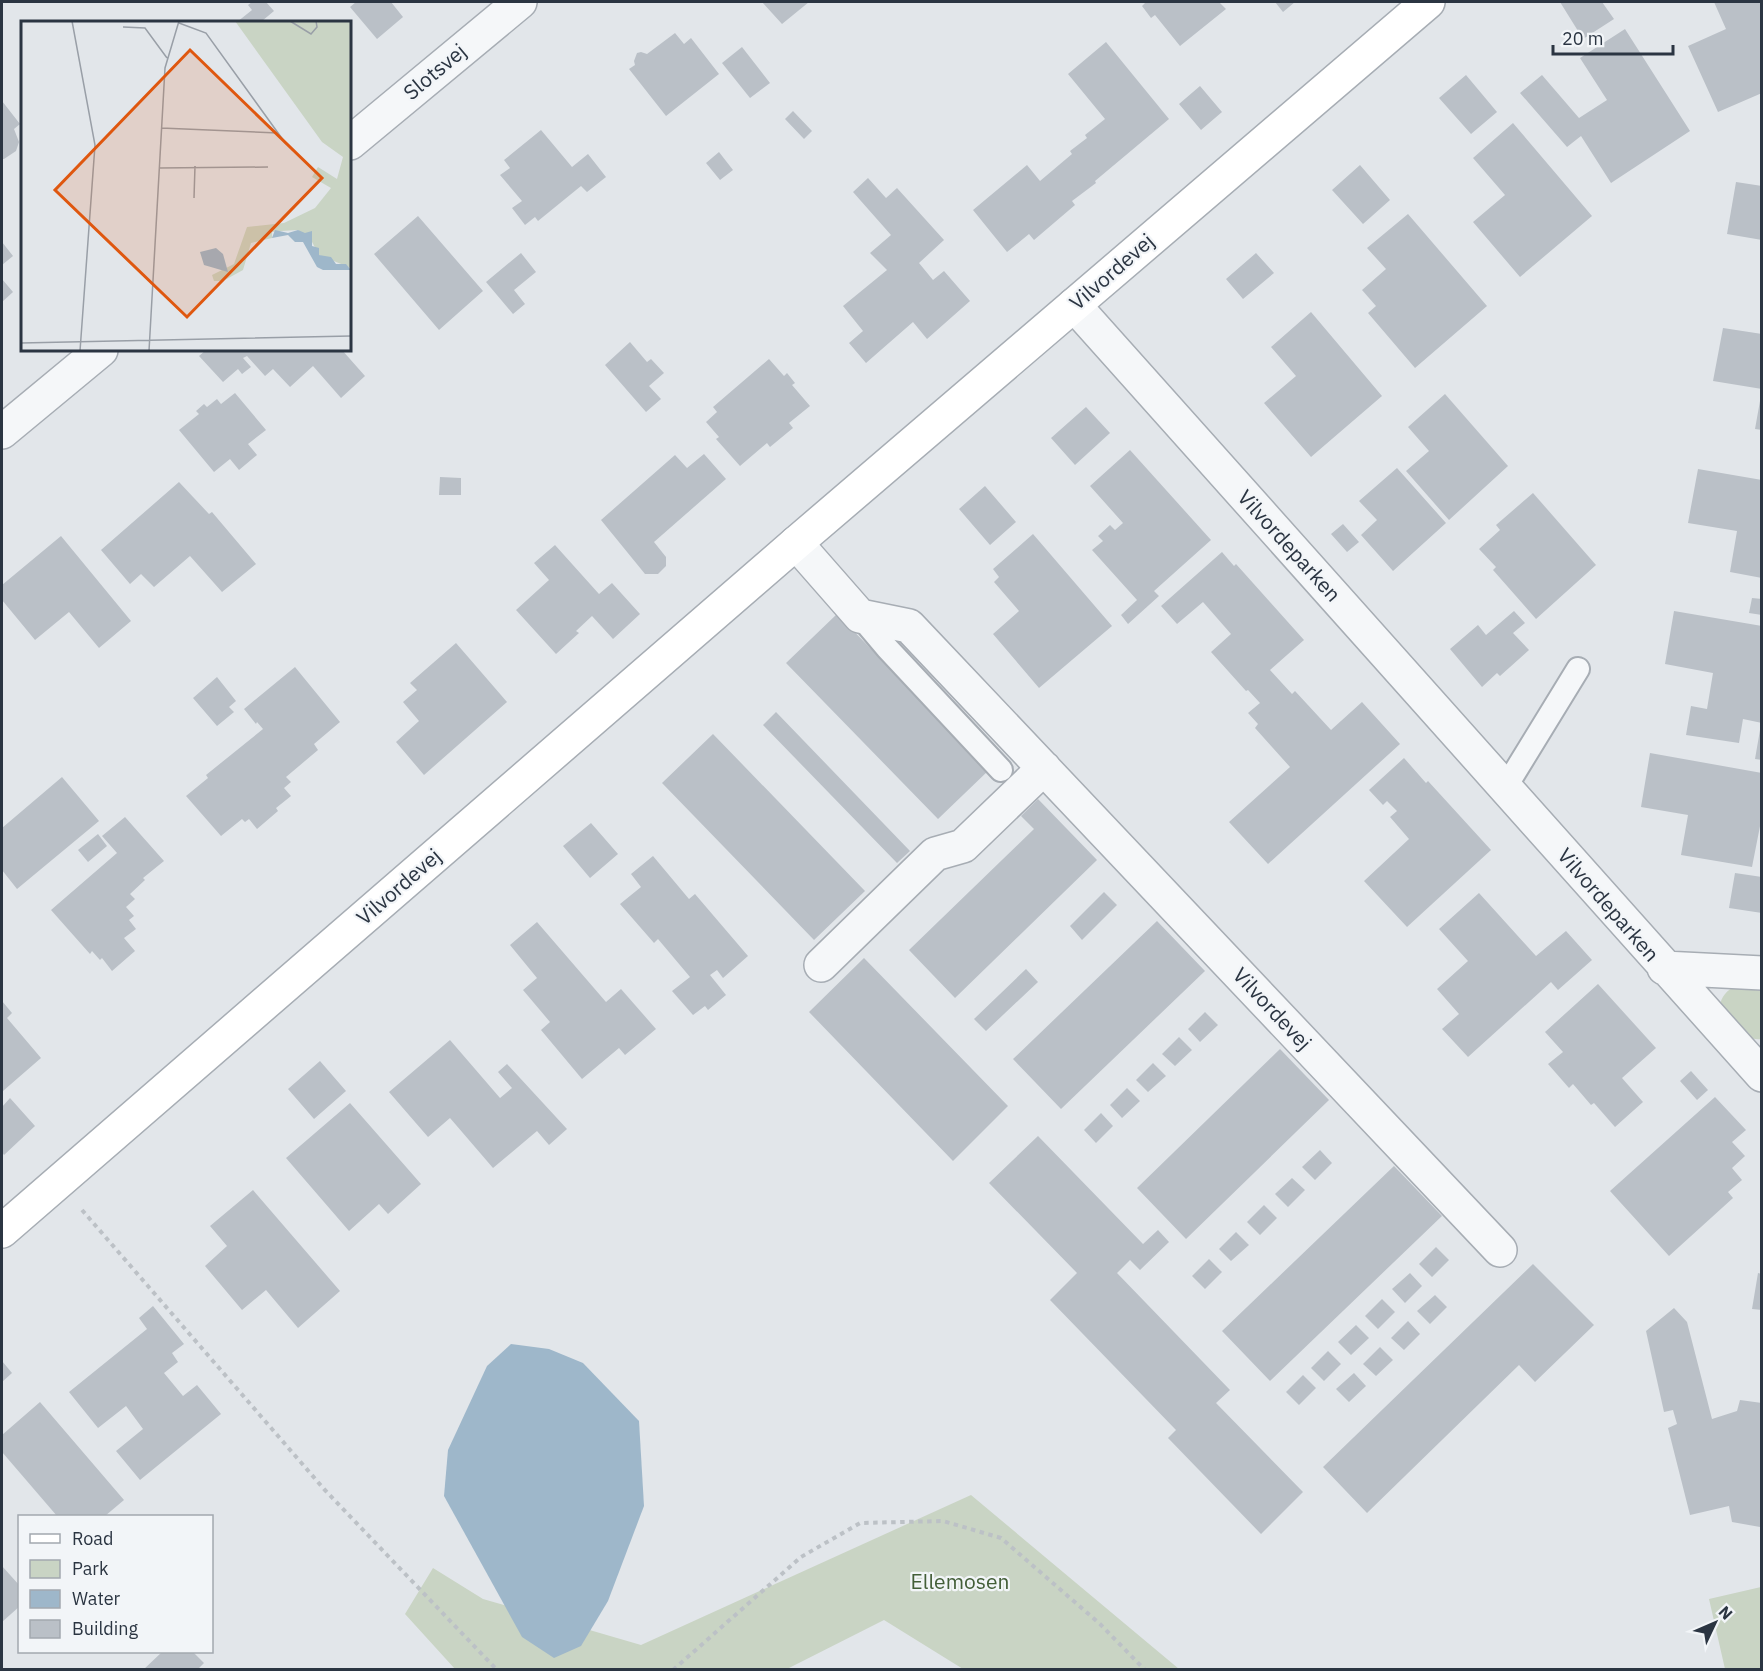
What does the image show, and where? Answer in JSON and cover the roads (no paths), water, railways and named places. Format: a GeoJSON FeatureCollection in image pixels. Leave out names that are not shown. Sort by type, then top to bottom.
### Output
{"type":"FeatureCollection","features":[{"type":"Feature","properties":{"kind":"street","name":"Slotsvej"},"geometry":{"type":"LineString","coordinates":[[351,142],[520,2]]}},
{"type":"Feature","properties":{"kind":"street","name":"Vilvordevej"},"geometry":{"type":"LineString","coordinates":[[2,1231],[796,543],[1428,2]]}},
{"type":"Feature","properties":{"kind":"street","name":"Vilvordeparken"},"geometry":{"type":"LineString","coordinates":[[1074,305],[1761,1075]]}},
{"type":"Feature","properties":{"kind":"street"},"geometry":{"type":"LineString","coordinates":[[2,432],[100,351]]}},
{"type":"Feature","properties":{"kind":"street"},"geometry":{"type":"LineString","coordinates":[[796,543],[860,616]]}},
{"type":"Feature","properties":{"kind":"street","name":"Vilvordevej"},"geometry":{"type":"LineString","coordinates":[[860,616],[909,626],[1500,1250]]}},
{"type":"Feature","properties":{"kind":"street"},"geometry":{"type":"LineString","coordinates":[[821,965],[935,854],[963,846],[1044,768]]}},
{"type":"Feature","properties":{"kind":"street","name":"Vilvordeparken"},"geometry":{"type":"LineString","coordinates":[[1664,968],[1761,974]]}},
{"type":"Feature","properties":{"kind":"lane"},"geometry":{"type":"LineString","coordinates":[[860,616],[1001,770]]}},
{"type":"Feature","properties":{"kind":"lane"},"geometry":{"type":"LineString","coordinates":[[1505,788],[1578,669]]}},
{"type":"Feature","properties":{"kind":"water"},"geometry":{"type":"Polygon","coordinates":[[[511,1344],[549,1349],[583,1363],[639,1421],[644,1506],[608,1601],[581,1646],[554,1658],[522,1637],[444,1496],[448,1450],[487,1366],[511,1344]]]}},
{"type":"Feature","properties":{"kind":"park label","name":"Ellemosen"},"geometry":{"type":"Point","coordinates":[960,1582]}}]}
